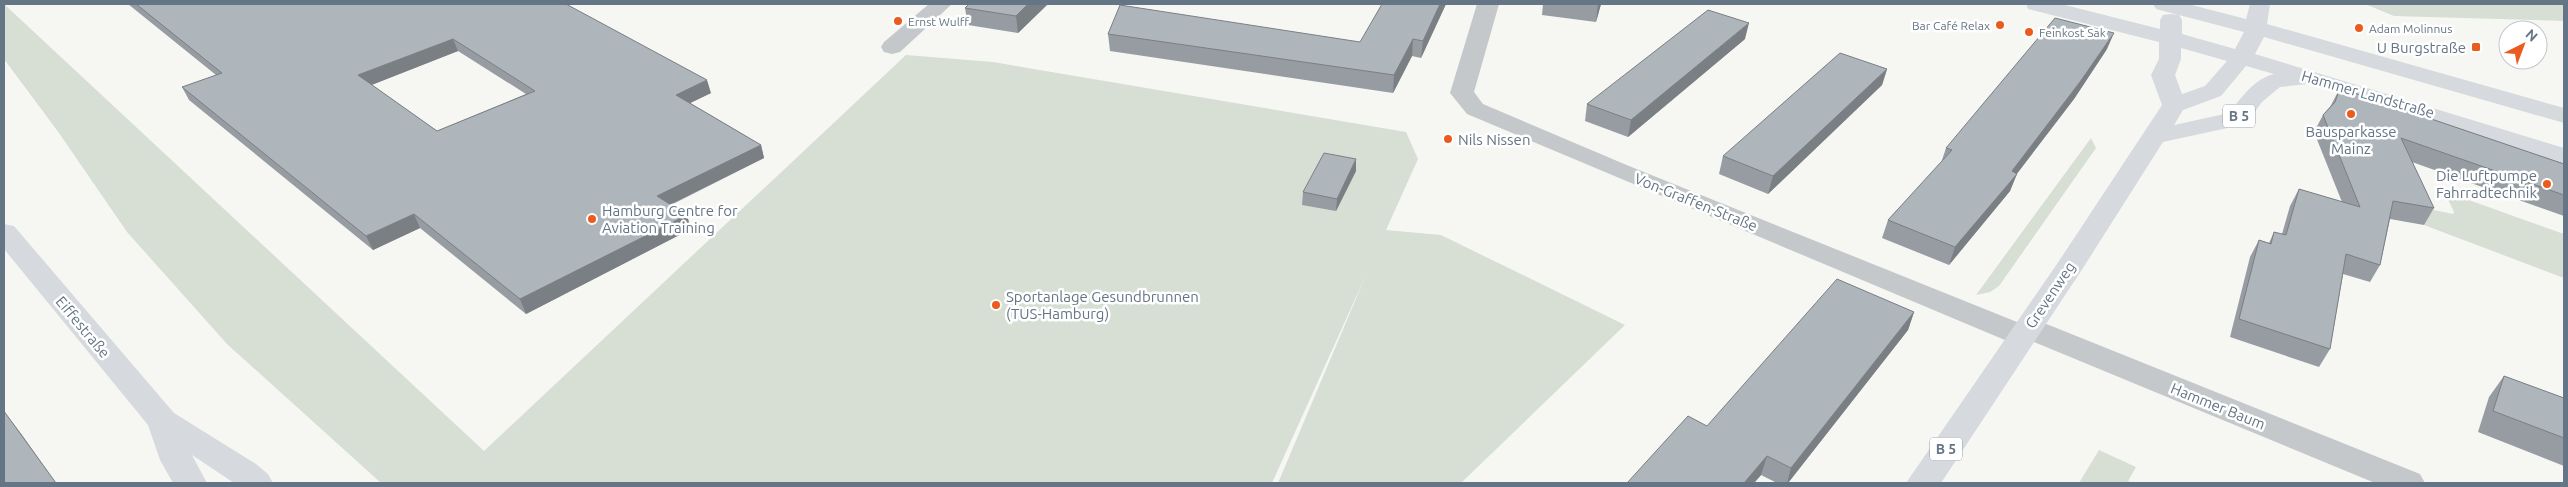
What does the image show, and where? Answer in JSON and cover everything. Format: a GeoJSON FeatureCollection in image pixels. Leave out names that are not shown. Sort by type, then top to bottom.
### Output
{"type":"FeatureCollection","features":[{"type":"Feature","properties":{"kind":"main road"},"geometry":{"type":"LineString","coordinates":[[2036,4],[2170,48]]}},
{"type":"Feature","properties":{"kind":"main road"},"geometry":{"type":"LineString","coordinates":[[2174,105],[2163,75],[2170,48],[2169,4],[2406,69],[2564,116]]}},
{"type":"Feature","properties":{"kind":"main road"},"geometry":{"type":"LineString","coordinates":[[2200,4],[2222,18]]}},
{"type":"Feature","properties":{"kind":"main road"},"geometry":{"type":"LineString","coordinates":[[2254,28],[2290,22],[2332,35],[2406,69]]}},
{"type":"Feature","properties":{"kind":"main road","name":"Hammer Landstraße"},"geometry":{"type":"LineString","coordinates":[[2170,48],[2194,44],[2254,28],[2303,75],[2564,156]]}},
{"type":"Feature","properties":{"kind":"main road","name":"B 5"},"geometry":{"type":"LineString","coordinates":[[2174,105],[2213,91],[2254,28]]}},
{"type":"Feature","properties":{"kind":"main road","name":"B 5"},"geometry":{"type":"LineString","coordinates":[[2154,136],[2237,119],[2254,97],[2274,81],[2303,75]]}},
{"type":"Feature","properties":{"kind":"main road","name":"Grevenweg"},"geometry":{"type":"LineString","coordinates":[[1923,483],[2174,105]]}},
{"type":"Feature","properties":{"kind":"main road","name":"Eiffestraße"},"geometry":{"type":"LineString","coordinates":[[4,232],[163,421],[244,473],[256,483]]}},
{"type":"Feature","properties":{"kind":"main road","name":"Eiffestraße"},"geometry":{"type":"LineString","coordinates":[[163,421],[177,460],[190,483]]}},
{"type":"Feature","properties":{"kind":"street"},"geometry":{"type":"LineString","coordinates":[[892,47],[941,4]]}},
{"type":"Feature","properties":{"kind":"street","name":"Von-Graffen-Straße"},"geometry":{"type":"LineString","coordinates":[[1488,4],[1462,93],[1475,109],[1620,171],[2025,332]]}},
{"type":"Feature","properties":{"kind":"street","name":"Hammer Baum"},"geometry":{"type":"LineString","coordinates":[[2025,332],[2408,483]]}},
{"type":"Feature","properties":{"kind":"shaded area","name":"Sportanlage Gesundbrunnen (TUS-Hamburg)"},"geometry":{"type":"Polygon","coordinates":[[[4,4],[484,451],[906,55],[993,62],[1406,132],[1418,159],[1386,230],[1441,235],[1625,325],[1461,483],[1278,483],[1366,275],[1272,483],[381,483],[227,344],[127,232],[59,133],[4,59],[4,4]]]}},
{"type":"Feature","properties":{"kind":"shaded area"},"geometry":{"type":"Polygon","coordinates":[[[2365,4],[2564,4],[2564,21],[2394,16],[2365,4]]]}},
{"type":"Feature","properties":{"kind":"shaded area"},"geometry":{"type":"Polygon","coordinates":[[[2091,138],[2096,148],[1999,286],[1990,292],[1976,295],[2091,138]]]}},
{"type":"Feature","properties":{"kind":"shaded area"},"geometry":{"type":"Polygon","coordinates":[[[2452,194],[2564,234],[2564,278],[2424,225],[2415,206],[2453,214],[2454,212],[2447,197],[2452,194]]]}},
{"type":"Feature","properties":{"kind":"shaded area"},"geometry":{"type":"Polygon","coordinates":[[[2099,450],[2136,467],[2128,481],[2133,483],[2079,483],[2099,450]]]}},
{"type":"Feature","properties":{"kind":"building"},"geometry":{"type":"Polygon","coordinates":[[[136,4],[566,4],[707,80],[676,95],[761,145],[657,196],[687,215],[520,299],[414,214],[366,236],[182,87],[222,73],[136,4]],[[453,39],[358,75],[437,131],[535,91],[453,39]]]}},
{"type":"Feature","properties":{"kind":"building"},"geometry":{"type":"Polygon","coordinates":[[[969,4],[1028,4],[1016,16],[965,8],[969,4]]]}},
{"type":"Feature","properties":{"kind":"building"},"geometry":{"type":"Polygon","coordinates":[[[1382,4],[1440,4],[1423,41],[1413,39],[1394,75],[1108,34],[1120,5],[1360,42],[1382,4]]]}},
{"type":"Feature","properties":{"kind":"building"},"geometry":{"type":"Polygon","coordinates":[[[1708,10],[1749,23],[1631,120],[1587,104],[1708,10]]]}},
{"type":"Feature","properties":{"kind":"building"},"geometry":{"type":"Polygon","coordinates":[[[2055,18],[2114,33],[2080,82],[2012,171],[2017,174],[1955,247],[1888,220],[1952,150],[1946,148],[2055,18]]]}},
{"type":"Feature","properties":{"kind":"building"},"geometry":{"type":"Polygon","coordinates":[[[1840,53],[1887,69],[1773,176],[1723,156],[1840,53]]]}},
{"type":"Feature","properties":{"kind":"building"},"geometry":{"type":"Polygon","coordinates":[[[2340,88],[2564,164],[2564,195],[2401,138],[2434,208],[2393,201],[2380,265],[2346,254],[2330,349],[2239,319],[2259,240],[2271,244],[2274,232],[2286,235],[2299,189],[2360,207],[2323,115],[2335,102],[2340,88]]]}},
{"type":"Feature","properties":{"kind":"building"},"geometry":{"type":"Polygon","coordinates":[[[1324,153],[1356,159],[1337,199],[1303,192],[1324,153]]]}},
{"type":"Feature","properties":{"kind":"building"},"geometry":{"type":"Polygon","coordinates":[[[1837,279],[1914,312],[1791,468],[1767,456],[1744,483],[1627,483],[1688,416],[1707,426],[1837,279]]]}},
{"type":"Feature","properties":{"kind":"building"},"geometry":{"type":"Polygon","coordinates":[[[2504,376],[2564,398],[2564,438],[2493,411],[2504,376]]]}},
{"type":"Feature","properties":{"kind":"building"},"geometry":{"type":"Polygon","coordinates":[[[4,411],[6,414],[56,483],[4,483],[4,411]]]}},
{"type":"Feature","properties":{"kind":"place","name":"Ernst Wulff"},"geometry":{"type":"Point","coordinates":[898,21]}},
{"type":"Feature","properties":{"kind":"place","name":"Bar Café Relax"},"geometry":{"type":"Point","coordinates":[2000,25]}},
{"type":"Feature","properties":{"kind":"place","name":"Adam Molinnus"},"geometry":{"type":"Point","coordinates":[2359,28]}},
{"type":"Feature","properties":{"kind":"place","name":"Feinkost Sak"},"geometry":{"type":"Point","coordinates":[2029,32]}},
{"type":"Feature","properties":{"kind":"place","name":"U Burgstraße"},"geometry":{"type":"Point","coordinates":[2476,47]}},
{"type":"Feature","properties":{"kind":"place","name":"Bausparkasse Mainz"},"geometry":{"type":"Point","coordinates":[2351,114]}},
{"type":"Feature","properties":{"kind":"place","name":"Nils Nissen"},"geometry":{"type":"Point","coordinates":[1448,139]}},
{"type":"Feature","properties":{"kind":"place","name":"Die Luftpumpe Fahrradtechnik"},"geometry":{"type":"Point","coordinates":[2547,184]}},
{"type":"Feature","properties":{"kind":"place","name":"Hamburg Centre for Aviation Training"},"geometry":{"type":"Point","coordinates":[592,219]}},
{"type":"Feature","properties":{"kind":"place","name":"Sportanlage Gesundbrunnen (TUS-Hamburg)"},"geometry":{"type":"Point","coordinates":[996,305]}}]}
